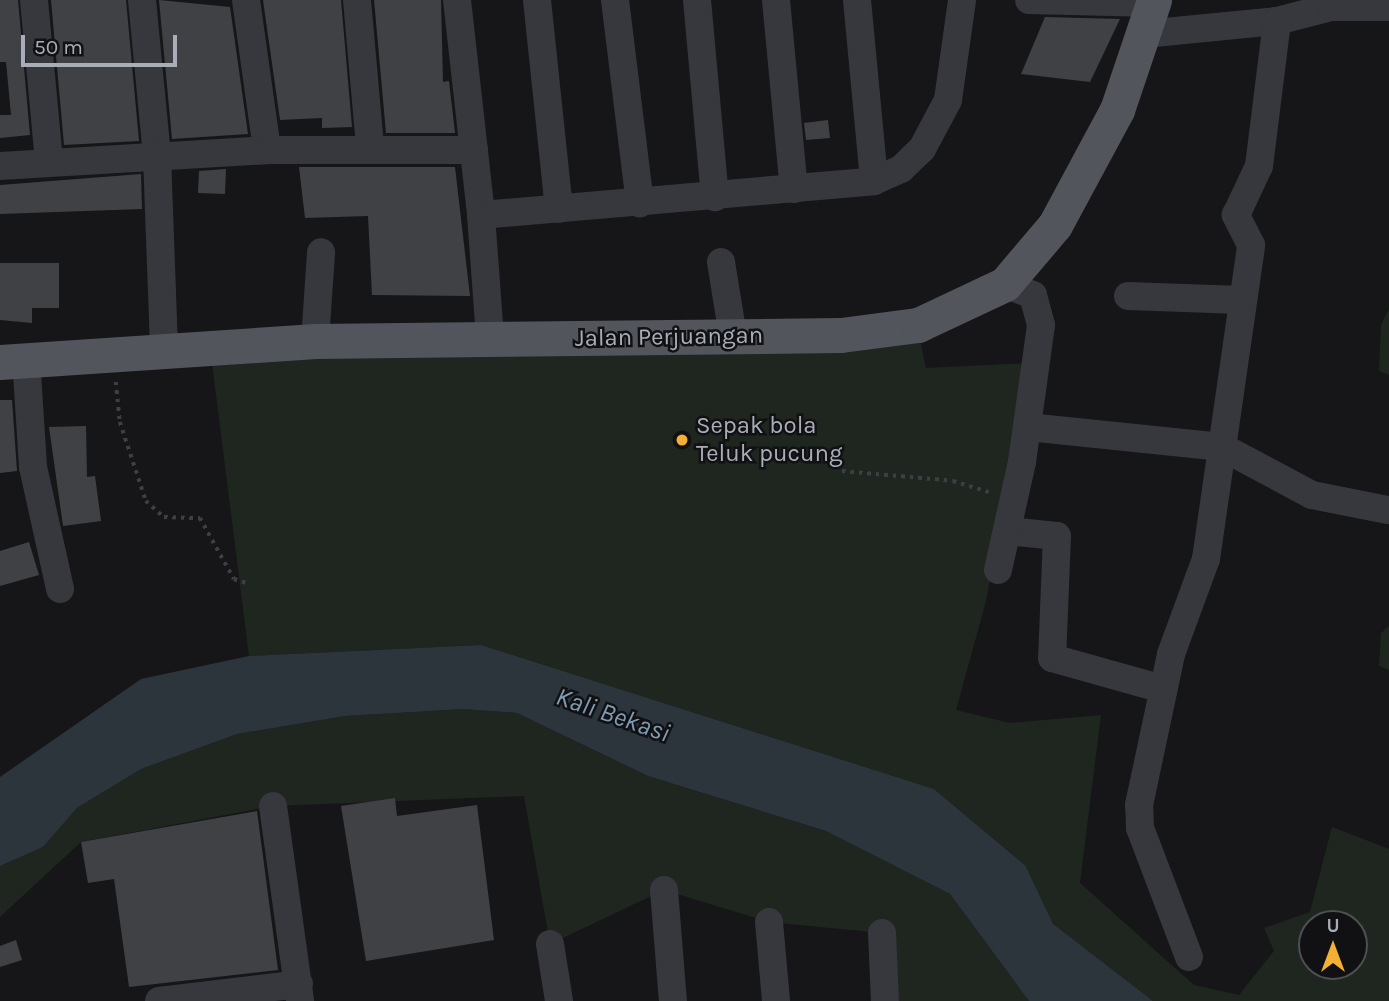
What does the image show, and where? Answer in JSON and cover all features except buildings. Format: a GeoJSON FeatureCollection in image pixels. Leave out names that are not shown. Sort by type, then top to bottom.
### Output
{"type":"FeatureCollection","features":[{"type":"Feature","properties":{"kind":"main road","name":"Jalan Perjuangan"},"geometry":{"type":"LineString","coordinates":[[13,360],[315,341],[841,335],[918,325],[1004,284],[1055,225],[1094,158],[1151,12]]}},
{"type":"Feature","properties":{"kind":"street"},"geometry":{"type":"LineString","coordinates":[[34,0],[49,162]]}},
{"type":"Feature","properties":{"kind":"street"},"geometry":{"type":"LineString","coordinates":[[142,0],[157,156],[164,350]]}},
{"type":"Feature","properties":{"kind":"street"},"geometry":{"type":"LineString","coordinates":[[246,0],[267,150]]}},
{"type":"Feature","properties":{"kind":"street"},"geometry":{"type":"LineString","coordinates":[[357,0],[370,146]]}},
{"type":"Feature","properties":{"kind":"street"},"geometry":{"type":"LineString","coordinates":[[457,0],[481,215],[490,339]]}},
{"type":"Feature","properties":{"kind":"street"},"geometry":{"type":"LineString","coordinates":[[537,0],[559,209]]}},
{"type":"Feature","properties":{"kind":"street"},"geometry":{"type":"LineString","coordinates":[[615,0],[640,203]]}},
{"type":"Feature","properties":{"kind":"street"},"geometry":{"type":"LineString","coordinates":[[697,0],[715,197]]}},
{"type":"Feature","properties":{"kind":"street"},"geometry":{"type":"LineString","coordinates":[[776,0],[794,189]]}},
{"type":"Feature","properties":{"kind":"street"},"geometry":{"type":"LineString","coordinates":[[857,0],[874,181]]}},
{"type":"Feature","properties":{"kind":"street"},"geometry":{"type":"LineString","coordinates":[[481,215],[715,197],[874,181],[901,169],[942,115],[962,0]]}},
{"type":"Feature","properties":{"kind":"street"},"geometry":{"type":"LineString","coordinates":[[1029,0],[1277,22],[1331,7],[1389,7]]}},
{"type":"Feature","properties":{"kind":"street"},"geometry":{"type":"LineString","coordinates":[[1189,957],[1139,821],[1162,689],[1201,585],[1251,238],[1236,215],[1259,166],[1277,22]]}},
{"type":"Feature","properties":{"kind":"street"},"geometry":{"type":"LineString","coordinates":[[0,166],[370,146],[474,150]]}},
{"type":"Feature","properties":{"kind":"street"},"geometry":{"type":"LineString","coordinates":[[315,341],[321,251]]}},
{"type":"Feature","properties":{"kind":"street"},"geometry":{"type":"LineString","coordinates":[[720,262],[733,336]]}},
{"type":"Feature","properties":{"kind":"street"},"geometry":{"type":"LineString","coordinates":[[998,570],[1028,428],[1038,363],[1038,301],[1004,284]]}},
{"type":"Feature","properties":{"kind":"street"},"geometry":{"type":"LineString","coordinates":[[1128,296],[1241,300]]}},
{"type":"Feature","properties":{"kind":"street"},"geometry":{"type":"LineString","coordinates":[[13,360],[60,589]]}},
{"type":"Feature","properties":{"kind":"street"},"geometry":{"type":"LineString","coordinates":[[1028,428],[1222,447],[1312,495],[1387,510]]}},
{"type":"Feature","properties":{"kind":"street"},"geometry":{"type":"LineString","coordinates":[[1007,531],[1057,536],[1052,658],[1162,689]]}},
{"type":"Feature","properties":{"kind":"street"},"geometry":{"type":"LineString","coordinates":[[159,1001],[300,993],[273,806]]}},
{"type":"Feature","properties":{"kind":"street"},"geometry":{"type":"LineString","coordinates":[[664,890],[673,1001]]}},
{"type":"Feature","properties":{"kind":"street"},"geometry":{"type":"LineString","coordinates":[[769,922],[776,1001]]}},
{"type":"Feature","properties":{"kind":"street"},"geometry":{"type":"LineString","coordinates":[[882,933],[886,1001]]}},
{"type":"Feature","properties":{"kind":"street"},"geometry":{"type":"LineString","coordinates":[[550,944],[559,1001]]}},
{"type":"Feature","properties":{"kind":"path"},"geometry":{"type":"LineString","coordinates":[[116,382],[120,422],[141,493],[164,517],[200,518],[234,579],[249,584]]}},
{"type":"Feature","properties":{"kind":"path"},"geometry":{"type":"LineString","coordinates":[[842,471],[953,481],[1013,502]]}},
{"type":"Feature","properties":{"kind":"shaded area"},"geometry":{"type":"Polygon","coordinates":[[[1389,309],[1389,375],[1379,371],[1381,325],[1389,309]]]}},
{"type":"Feature","properties":{"kind":"shaded area"},"geometry":{"type":"Polygon","coordinates":[[[918,330],[926,368],[1030,363],[986,601],[956,710],[1010,723],[1101,715],[1080,883],[1194,985],[1239,995],[1274,951],[1264,928],[1298,916],[1298,980],[1368,980],[1368,910],[1311,910],[1332,827],[1389,849],[1389,1001],[1153,1001],[1052,924],[1024,864],[934,789],[481,645],[249,656],[212,363],[918,330]]]}},
{"type":"Feature","properties":{"kind":"shaded area"},"geometry":{"type":"Polygon","coordinates":[[[1389,626],[1389,670],[1379,666],[1381,633],[1389,626]]]}},
{"type":"Feature","properties":{"kind":"shaded area"},"geometry":{"type":"Polygon","coordinates":[[[465,709],[517,713],[648,776],[826,831],[950,894],[1029,1001],[886,1001],[882,933],[769,922],[664,890],[550,944],[524,796],[273,806],[81,842],[0,917],[0,866],[43,847],[77,808],[141,769],[237,734],[345,716],[465,709]]]}},
{"type":"Feature","properties":{"kind":"water","name":"Kali Bekasi"},"geometry":{"type":"Polygon","coordinates":[[[481,645],[934,789],[1025,865],[1053,924],[1153,1001],[1029,1001],[950,894],[826,831],[648,776],[517,713],[464,709],[345,716],[237,734],[141,769],[77,808],[43,847],[0,866],[0,777],[141,679],[249,656],[481,645]]]}},
{"type":"Feature","properties":{"kind":"place","name":"Sepak bola Teluk pucung"},"geometry":{"type":"Point","coordinates":[682,440]}}]}
